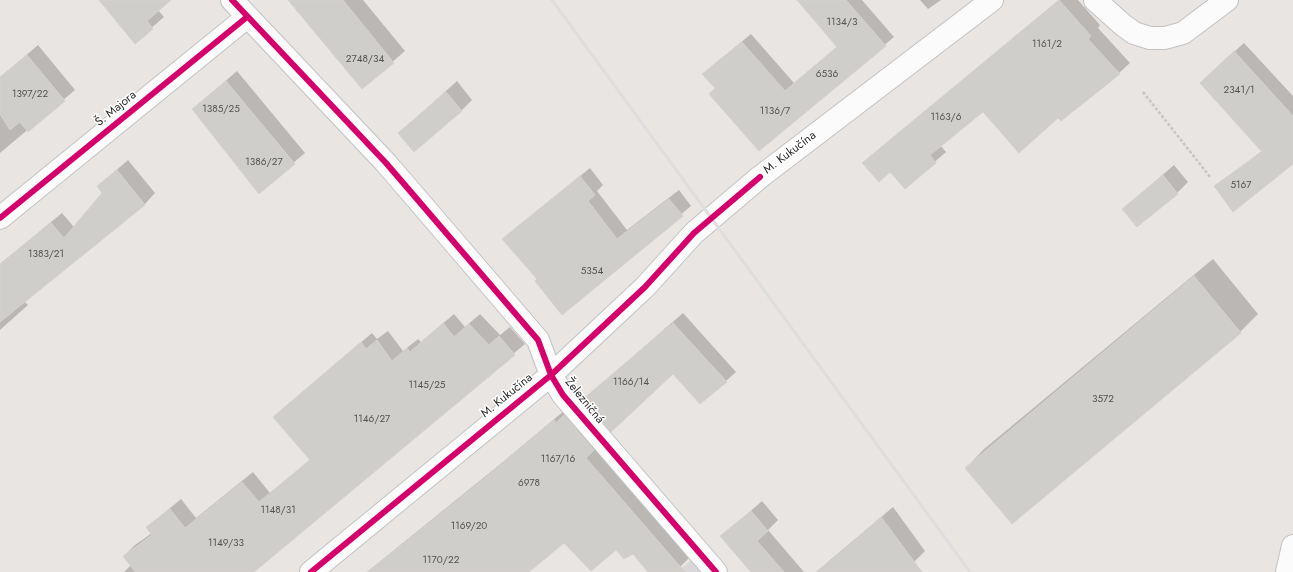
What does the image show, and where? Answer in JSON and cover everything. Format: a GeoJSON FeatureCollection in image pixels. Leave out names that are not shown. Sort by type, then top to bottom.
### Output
{"type":"FeatureCollection","features":[{"type":"Feature","properties":{"kind":"street"},"geometry":{"type":"LineString","coordinates":[[232,0],[247,17]]}},
{"type":"Feature","properties":{"kind":"street","name":"M. Kukučína"},"geometry":{"type":"LineString","coordinates":[[311,572],[551,375],[646,287],[694,233],[712,217],[760,177],[992,0]]}},
{"type":"Feature","properties":{"kind":"street"},"geometry":{"type":"LineString","coordinates":[[1095,0],[1134,33],[1150,38],[1165,38],[1183,33],[1227,0]]}},
{"type":"Feature","properties":{"kind":"street","name":"Železničná"},"geometry":{"type":"LineString","coordinates":[[247,17],[386,163],[538,340],[551,375],[563,395],[716,572]]}},
{"type":"Feature","properties":{"kind":"street","name":"Š. Majora"},"geometry":{"type":"LineString","coordinates":[[0,218],[247,17]]}},
{"type":"Feature","properties":{"kind":"street"},"geometry":{"type":"LineString","coordinates":[[1287,572],[1293,546]]}},
{"type":"Feature","properties":{"kind":"path"},"geometry":{"type":"LineString","coordinates":[[1143,92],[1210,178]]}},
{"type":"Feature","properties":{"kind":"shaded area"},"geometry":{"type":"Polygon","coordinates":[[[700,553],[716,572],[677,572],[700,553]]]}},
{"type":"Feature","properties":{"kind":"building"},"geometry":{"type":"Polygon","coordinates":[[[99,0],[171,0],[147,21],[153,29],[135,44],[99,0]]]}},
{"type":"Feature","properties":{"kind":"building"},"geometry":{"type":"Polygon","coordinates":[[[288,0],[343,0],[394,63],[362,89],[288,0]]]}},
{"type":"Feature","properties":{"kind":"building"},"geometry":{"type":"Polygon","coordinates":[[[797,0],[846,0],[886,46],[759,151],[709,94],[715,88],[702,74],[742,42],[785,91],[837,47],[797,0]]]}},
{"type":"Feature","properties":{"kind":"building"},"geometry":{"type":"Polygon","coordinates":[[[1059,0],[1091,36],[1088,39],[1120,74],[1061,121],[1058,118],[1019,153],[983,112],[930,155],[936,163],[905,189],[890,172],[879,182],[862,163],[1059,0]]]}},
{"type":"Feature","properties":{"kind":"building"},"geometry":{"type":"Polygon","coordinates":[[[1234,51],[1293,116],[1293,164],[1233,212],[1214,186],[1262,152],[1200,83],[1234,51]]]}},
{"type":"Feature","properties":{"kind":"building"},"geometry":{"type":"Polygon","coordinates":[[[27,55],[65,101],[28,132],[20,122],[10,130],[0,114],[0,77],[27,55]]]}},
{"type":"Feature","properties":{"kind":"building"},"geometry":{"type":"Polygon","coordinates":[[[226,81],[295,164],[259,194],[192,109],[226,81]]]}},
{"type":"Feature","properties":{"kind":"building"},"geometry":{"type":"Polygon","coordinates":[[[446,92],[462,111],[414,152],[398,133],[446,92]]]}},
{"type":"Feature","properties":{"kind":"building"},"geometry":{"type":"Polygon","coordinates":[[[117,170],[145,205],[0,322],[0,264],[51,223],[64,238],[102,193],[97,186],[117,170]]]}},
{"type":"Feature","properties":{"kind":"building"},"geometry":{"type":"Polygon","coordinates":[[[1163,175],[1178,194],[1137,227],[1122,209],[1163,175]]]}},
{"type":"Feature","properties":{"kind":"building"},"geometry":{"type":"Polygon","coordinates":[[[580,176],[595,195],[588,201],[617,239],[669,199],[683,216],[562,315],[535,281],[537,279],[502,239],[580,176]]]}},
{"type":"Feature","properties":{"kind":"building"},"geometry":{"type":"Polygon","coordinates":[[[1194,276],[1241,333],[1012,524],[965,468],[1194,276]]]}},
{"type":"Feature","properties":{"kind":"building"},"geometry":{"type":"Polygon","coordinates":[[[443,323],[454,337],[469,324],[489,345],[499,336],[515,355],[254,572],[135,572],[123,556],[152,535],[146,527],[170,509],[185,528],[242,482],[259,502],[310,460],[273,417],[361,342],[366,349],[377,340],[392,361],[407,348],[410,352],[443,323]]]}},
{"type":"Feature","properties":{"kind":"building"},"geometry":{"type":"Polygon","coordinates":[[[673,323],[727,382],[700,404],[673,374],[611,432],[583,399],[673,323]]]}},
{"type":"Feature","properties":{"kind":"building"},"geometry":{"type":"Polygon","coordinates":[[[564,415],[594,450],[586,458],[685,572],[648,572],[633,554],[624,559],[616,550],[591,571],[564,543],[529,572],[368,572],[554,420],[556,423],[564,415]]]}},
{"type":"Feature","properties":{"kind":"building"},"geometry":{"type":"Polygon","coordinates":[[[751,511],[768,531],[757,541],[784,572],[751,572],[720,536],[751,511]]]}},
{"type":"Feature","properties":{"kind":"building"},"geometry":{"type":"Polygon","coordinates":[[[881,517],[922,572],[817,572],[853,542],[881,517]]]}},
{"type":"Feature","properties":{"kind":"railway"},"geometry":{"type":"LineString","coordinates":[[552,0],[970,572]]}},
{"type":"Feature","properties":{"kind":"cycle path"},"geometry":{"type":"LineString","coordinates":[[232,0],[386,163],[538,340],[551,375],[563,395],[716,572]]}},
{"type":"Feature","properties":{"kind":"cycle path"},"geometry":{"type":"LineString","coordinates":[[0,218],[247,17]]}},
{"type":"Feature","properties":{"kind":"cycle path"},"geometry":{"type":"LineString","coordinates":[[311,572],[551,375],[645,287],[694,233],[760,177]]}}]}
